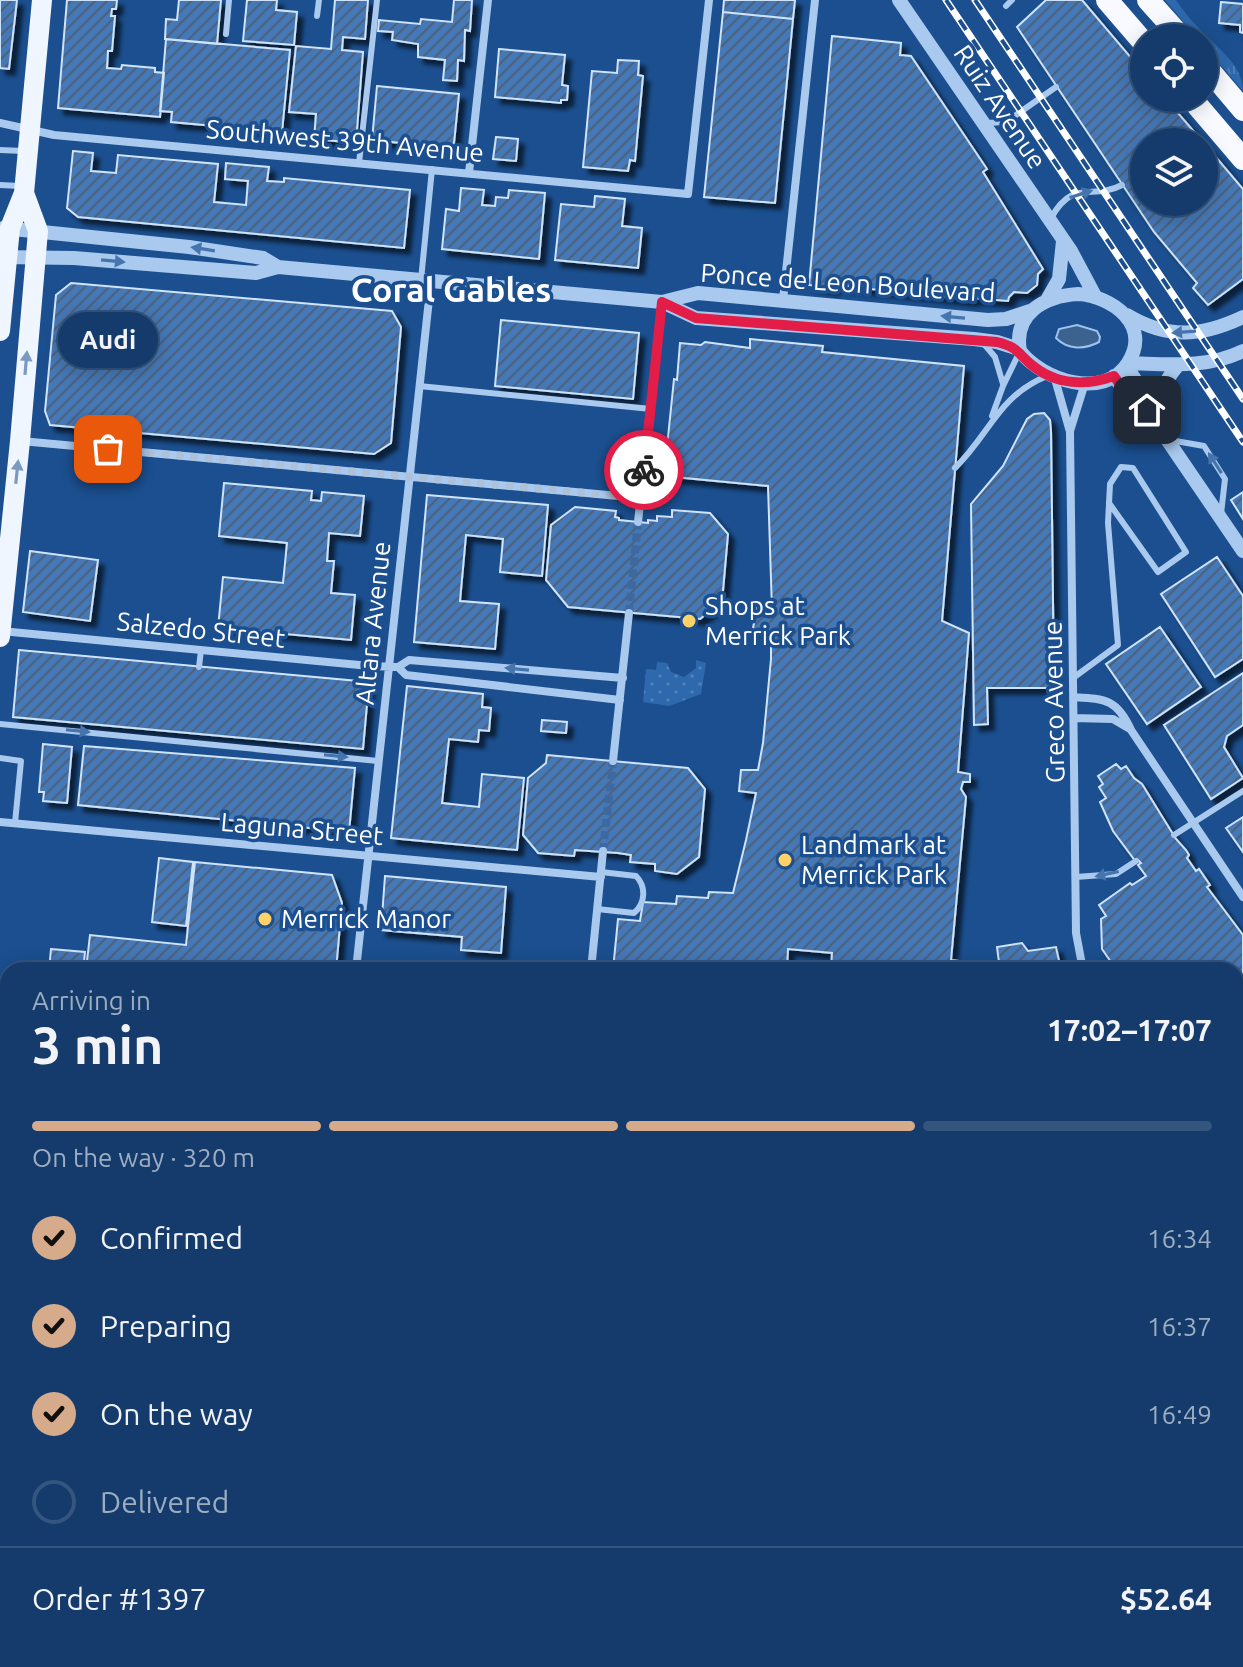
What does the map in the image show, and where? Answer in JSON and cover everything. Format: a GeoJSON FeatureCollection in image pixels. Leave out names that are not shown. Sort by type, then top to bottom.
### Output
{"type":"FeatureCollection","features":[{"type":"Feature","properties":{"kind":"highway"},"geometry":{"type":"LineString","coordinates":[[1107,0],[1130,27]]}},
{"type":"Feature","properties":{"kind":"highway"},"geometry":{"type":"LineString","coordinates":[[1148,0],[1169,24]]}},
{"type":"Feature","properties":{"kind":"highway"},"geometry":{"type":"LineString","coordinates":[[1218,81],[1243,110]]}},
{"type":"Feature","properties":{"kind":"highway"},"geometry":{"type":"LineString","coordinates":[[1203,112],[1243,159]]}},
{"type":"Feature","properties":{"kind":"main road"},"geometry":{"type":"LineString","coordinates":[[0,331],[5,228],[24,190],[42,0]]}},
{"type":"Feature","properties":{"kind":"main road"},"geometry":{"type":"LineString","coordinates":[[0,633],[38,231],[24,190]]}},
{"type":"Feature","properties":{"kind":"street"},"geometry":{"type":"LineString","coordinates":[[469,173],[488,0]]}},
{"type":"Feature","properties":{"kind":"street","name":"Southwest 39th Avenue"},"geometry":{"type":"LineString","coordinates":[[0,123],[54,135],[688,194],[709,0]]}},
{"type":"Feature","properties":{"kind":"street"},"geometry":{"type":"LineString","coordinates":[[783,300],[815,0]]}},
{"type":"Feature","properties":{"kind":"street","name":"Ruiz Avenue"},"geometry":{"type":"LineString","coordinates":[[899,0],[1063,240],[1095,296]]}},
{"type":"Feature","properties":{"kind":"street","name":"Ponce de Leon Boulevard"},"geometry":{"type":"LineString","coordinates":[[5,228],[189,247],[263,258],[278,267]]}},
{"type":"Feature","properties":{"kind":"street"},"geometry":{"type":"LineString","coordinates":[[1047,300],[1059,279],[1063,240]]}},
{"type":"Feature","properties":{"kind":"street","name":"Ponce de Leon Boulevard"},"geometry":{"type":"LineString","coordinates":[[3,257],[74,258],[256,273],[278,267],[662,302],[698,293],[988,320],[1006,319],[1030,311]]}},
{"type":"Feature","properties":{"kind":"street","name":"Altara Avenue"},"geometry":{"type":"LineString","coordinates":[[357,962],[378,761],[393,667],[426,281]]}},
{"type":"Feature","properties":{"kind":"street"},"geometry":{"type":"LineString","coordinates":[[1127,315],[1135,341],[1127,365],[1114,376],[1085,383],[1051,377],[1031,365],[1019,350],[1021,327],[1030,311],[1047,300],[1069,294],[1095,296],[1152,329],[1172,333],[1215,328],[1243,317]]}},
{"type":"Feature","properties":{"kind":"street"},"geometry":{"type":"LineString","coordinates":[[638,522],[662,302]]}},
{"type":"Feature","properties":{"kind":"street","name":"Ponce de Leon Boulevard"},"geometry":{"type":"LineString","coordinates":[[662,302],[696,318],[978,339],[1019,350]]}},
{"type":"Feature","properties":{"kind":"street"},"geometry":{"type":"LineString","coordinates":[[1127,365],[1212,363],[1242,356]]}},
{"type":"Feature","properties":{"kind":"street"},"geometry":{"type":"LineString","coordinates":[[1127,365],[1144,393],[1147,410],[1243,551]]}},
{"type":"Feature","properties":{"kind":"street"},"geometry":{"type":"LineString","coordinates":[[1166,437],[1160,393],[1164,382],[1178,365]]}},
{"type":"Feature","properties":{"kind":"street"},"geometry":{"type":"LineString","coordinates":[[1114,376],[1134,405],[1147,410]]}},
{"type":"Feature","properties":{"kind":"street","name":"Greco Avenue"},"geometry":{"type":"LineString","coordinates":[[1051,377],[1070,432]]}},
{"type":"Feature","properties":{"kind":"street","name":"Greco Avenue"},"geometry":{"type":"LineString","coordinates":[[1081,962],[1077,944],[1070,432],[1085,383]]}},
{"type":"Feature","properties":{"kind":"street"},"geometry":{"type":"LineString","coordinates":[[20,441],[640,498]]}},
{"type":"Feature","properties":{"kind":"street"},"geometry":{"type":"LineString","coordinates":[[613,761],[629,613]]}},
{"type":"Feature","properties":{"kind":"street","name":"Salzedo Street"},"geometry":{"type":"LineString","coordinates":[[0,633],[393,667],[406,675],[620,700]]}},
{"type":"Feature","properties":{"kind":"street","name":"Salzedo Street"},"geometry":{"type":"LineString","coordinates":[[393,667],[409,660],[623,678]]}},
{"type":"Feature","properties":{"kind":"street"},"geometry":{"type":"LineString","coordinates":[[549,692],[552,672]]}},
{"type":"Feature","properties":{"kind":"street"},"geometry":{"type":"LineString","coordinates":[[1074,697],[1114,703],[1123,713],[1131,730],[1243,897]]}},
{"type":"Feature","properties":{"kind":"street"},"geometry":{"type":"LineString","coordinates":[[1074,718],[1113,719],[1131,730]]}},
{"type":"Feature","properties":{"kind":"street","name":"Laguna Street"},"geometry":{"type":"LineString","coordinates":[[0,822],[601,874]]}},
{"type":"Feature","properties":{"kind":"street"},"geometry":{"type":"LineString","coordinates":[[592,962],[603,851]]}},
{"type":"Feature","properties":{"kind":"lane"},"geometry":{"type":"LineString","coordinates":[[226,34],[229,0]]}},
{"type":"Feature","properties":{"kind":"lane"},"geometry":{"type":"LineString","coordinates":[[317,16],[319,0]]}},
{"type":"Feature","properties":{"kind":"lane"},"geometry":{"type":"LineString","coordinates":[[359,163],[377,0]]}},
{"type":"Feature","properties":{"kind":"lane"},"geometry":{"type":"LineString","coordinates":[[1006,6],[1012,0]]}},
{"type":"Feature","properties":{"kind":"lane"},"geometry":{"type":"LineString","coordinates":[[981,122],[1006,122],[1056,87]]}},
{"type":"Feature","properties":{"kind":"lane"},"geometry":{"type":"LineString","coordinates":[[0,150],[28,151]]}},
{"type":"Feature","properties":{"kind":"lane"},"geometry":{"type":"LineString","coordinates":[[426,281],[432,169]]}},
{"type":"Feature","properties":{"kind":"lane"},"geometry":{"type":"LineString","coordinates":[[0,185],[24,190]]}},
{"type":"Feature","properties":{"kind":"lane"},"geometry":{"type":"LineString","coordinates":[[1049,221],[1059,205],[1080,190],[1107,191],[1122,185]]}},
{"type":"Feature","properties":{"kind":"lane"},"geometry":{"type":"LineString","coordinates":[[978,339],[995,357],[1004,384]]}},
{"type":"Feature","properties":{"kind":"lane"},"geometry":{"type":"LineString","coordinates":[[990,423],[1019,350]]}},
{"type":"Feature","properties":{"kind":"lane"},"geometry":{"type":"LineString","coordinates":[[955,468],[973,451],[990,423],[1022,388],[1051,377]]}},
{"type":"Feature","properties":{"kind":"lane"},"geometry":{"type":"LineString","coordinates":[[419,386],[651,409]]}},
{"type":"Feature","properties":{"kind":"lane"},"geometry":{"type":"LineString","coordinates":[[1166,437],[1204,446],[1225,479],[1220,517]]}},
{"type":"Feature","properties":{"kind":"lane"},"geometry":{"type":"LineString","coordinates":[[1073,678],[1118,645],[1110,571],[1109,503],[1110,484],[1121,467],[1133,468],[1186,552],[1158,572],[1109,503]]}},
{"type":"Feature","properties":{"kind":"lane"},"geometry":{"type":"LineString","coordinates":[[199,667],[201,650]]}},
{"type":"Feature","properties":{"kind":"lane"},"geometry":{"type":"LineString","coordinates":[[0,724],[378,761]]}},
{"type":"Feature","properties":{"kind":"lane"},"geometry":{"type":"LineString","coordinates":[[193,742],[194,733]]}},
{"type":"Feature","properties":{"kind":"lane"},"geometry":{"type":"LineString","coordinates":[[0,758],[21,761],[15,823]]}},
{"type":"Feature","properties":{"kind":"lane"},"geometry":{"type":"LineString","coordinates":[[1174,835],[1243,791]]}},
{"type":"Feature","properties":{"kind":"lane"},"geometry":{"type":"LineString","coordinates":[[1076,877],[1116,874],[1136,861]]}},
{"type":"Feature","properties":{"kind":"lane"},"geometry":{"type":"LineString","coordinates":[[597,909],[634,913],[639,909],[643,893],[641,881],[636,876],[601,874]]}},
{"type":"Feature","properties":{"kind":"green space"},"geometry":{"type":"Polygon","coordinates":[[[1165,0],[1176,0],[1196,24],[1185,24],[1165,0]]]}},
{"type":"Feature","properties":{"kind":"green space"},"geometry":{"type":"Polygon","coordinates":[[[1218,47],[1233,63],[1242,81],[1243,91],[1218,62],[1218,47]]]}},
{"type":"Feature","properties":{"kind":"green space"},"geometry":{"type":"Polygon","coordinates":[[[696,660],[706,663],[701,694],[669,706],[643,702],[646,669],[656,670],[657,662],[667,663],[671,672],[684,677],[696,668],[696,660]]]}},
{"type":"Feature","properties":{"kind":"shaded area"},"geometry":{"type":"Polygon","coordinates":[[[1077,325],[1097,331],[1099,342],[1076,348],[1056,338],[1059,329],[1077,325]]]}},
{"type":"Feature","properties":{"kind":"building"},"geometry":{"type":"Polygon","coordinates":[[[0,0],[17,0],[9,69],[0,68],[0,0]]]}},
{"type":"Feature","properties":{"kind":"building"},"geometry":{"type":"Polygon","coordinates":[[[67,0],[117,0],[116,9],[112,9],[111,16],[115,16],[107,68],[121,69],[122,65],[155,68],[155,72],[164,73],[160,117],[58,108],[67,0]]]}},
{"type":"Feature","properties":{"kind":"building"},"geometry":{"type":"Polygon","coordinates":[[[179,0],[221,0],[217,44],[165,39],[166,19],[177,20],[179,0]]]}},
{"type":"Feature","properties":{"kind":"building"},"geometry":{"type":"Polygon","coordinates":[[[247,0],[277,0],[276,10],[297,12],[294,45],[243,41],[247,0]]]}},
{"type":"Feature","properties":{"kind":"building"},"geometry":{"type":"Polygon","coordinates":[[[335,0],[368,0],[365,39],[343,37],[342,50],[363,52],[356,143],[314,139],[316,114],[289,112],[296,46],[331,49],[335,0]]]}},
{"type":"Feature","properties":{"kind":"building"},"geometry":{"type":"Polygon","coordinates":[[[454,0],[472,0],[470,31],[465,30],[464,61],[458,60],[457,81],[443,80],[445,60],[418,57],[418,44],[392,40],[393,32],[378,31],[379,20],[420,24],[421,19],[452,22],[454,0]]]}},
{"type":"Feature","properties":{"kind":"building"},"geometry":{"type":"Polygon","coordinates":[[[724,0],[795,0],[793,19],[723,12],[724,0]]]}},
{"type":"Feature","properties":{"kind":"building"},"geometry":{"type":"Polygon","coordinates":[[[1046,0],[1082,0],[1130,57],[1130,112],[1177,112],[1191,128],[1130,128],[1130,196],[1017,27],[1046,0]]]}},
{"type":"Feature","properties":{"kind":"building"},"geometry":{"type":"Polygon","coordinates":[[[1221,2],[1243,4],[1243,33],[1240,32],[1240,25],[1219,23],[1221,2]]]}},
{"type":"Feature","properties":{"kind":"building"},"geometry":{"type":"Polygon","coordinates":[[[723,12],[793,19],[775,203],[704,197],[723,12]]]}},
{"type":"Feature","properties":{"kind":"building"},"geometry":{"type":"Polygon","coordinates":[[[832,36],[901,43],[900,55],[911,56],[987,169],[983,172],[1043,269],[1038,274],[1037,285],[1027,293],[1014,292],[1008,301],[972,300],[809,285],[832,36]]]}},
{"type":"Feature","properties":{"kind":"building"},"geometry":{"type":"Polygon","coordinates":[[[166,39],[290,50],[282,132],[171,122],[172,112],[160,111],[166,39]]]}},
{"type":"Feature","properties":{"kind":"building"},"geometry":{"type":"Polygon","coordinates":[[[499,49],[565,55],[562,85],[568,86],[567,100],[561,100],[561,103],[495,97],[499,49]]]}},
{"type":"Feature","properties":{"kind":"building"},"geometry":{"type":"Polygon","coordinates":[[[618,60],[639,61],[638,75],[643,76],[635,161],[630,160],[628,171],[583,167],[592,71],[617,73],[618,60]]]}},
{"type":"Feature","properties":{"kind":"building"},"geometry":{"type":"Polygon","coordinates":[[[377,86],[459,94],[454,143],[449,148],[372,140],[377,86]]]}},
{"type":"Feature","properties":{"kind":"building"},"geometry":{"type":"Polygon","coordinates":[[[496,137],[518,139],[516,161],[493,159],[496,137]]]}},
{"type":"Feature","properties":{"kind":"building"},"geometry":{"type":"Polygon","coordinates":[[[73,151],[93,153],[91,171],[116,173],[118,155],[218,164],[214,202],[246,205],[248,181],[225,179],[226,163],[269,167],[267,181],[284,182],[284,178],[410,190],[404,248],[78,217],[67,208],[73,151]]]}},
{"type":"Feature","properties":{"kind":"building"},"geometry":{"type":"Polygon","coordinates":[[[1218,160],[1243,189],[1243,279],[1208,305],[1193,288],[1197,283],[1143,216],[1218,216],[1218,160]]]}},
{"type":"Feature","properties":{"kind":"building"},"geometry":{"type":"Polygon","coordinates":[[[461,188],[484,190],[482,205],[495,206],[496,197],[508,198],[509,190],[545,193],[539,259],[442,249],[446,209],[459,211],[461,188]]]}},
{"type":"Feature","properties":{"kind":"building"},"geometry":{"type":"Polygon","coordinates":[[[595,196],[625,199],[622,226],[642,228],[638,268],[555,260],[561,204],[594,207],[595,196]]]}},
{"type":"Feature","properties":{"kind":"building"},"geometry":{"type":"Polygon","coordinates":[[[71,283],[392,311],[401,327],[391,443],[374,454],[50,425],[45,411],[56,295],[71,283]]]}},
{"type":"Feature","properties":{"kind":"building"},"geometry":{"type":"Polygon","coordinates":[[[501,320],[639,333],[633,399],[495,386],[501,320]]]}},
{"type":"Feature","properties":{"kind":"building"},"geometry":{"type":"Polygon","coordinates":[[[750,339],[823,346],[822,352],[964,366],[942,621],[969,633],[958,772],[970,774],[970,782],[963,782],[961,789],[966,797],[951,960],[966,962],[831,962],[832,953],[788,949],[787,962],[614,962],[618,919],[640,921],[643,902],[676,904],[677,896],[708,898],[709,892],[733,893],[746,840],[756,793],[739,791],[741,770],[758,770],[771,659],[771,631],[753,629],[756,608],[772,610],[768,486],[664,476],[680,343],[701,345],[705,342],[750,348],[750,339]]]}},
{"type":"Feature","properties":{"kind":"building"},"geometry":{"type":"Polygon","coordinates":[[[1044,413],[1050,420],[1051,431],[1054,688],[987,688],[988,724],[974,725],[971,504],[1003,466],[1027,419],[1044,413]]]}},
{"type":"Feature","properties":{"kind":"building"},"geometry":{"type":"Polygon","coordinates":[[[224,483],[312,491],[311,500],[321,501],[322,492],[364,496],[360,536],[329,533],[327,561],[334,561],[331,593],[355,595],[351,640],[218,628],[223,577],[283,583],[287,543],[219,536],[224,483]]]}},
{"type":"Feature","properties":{"kind":"building"},"geometry":{"type":"Polygon","coordinates":[[[1243,492],[1243,519],[1231,500],[1243,492]]]}},
{"type":"Feature","properties":{"kind":"building"},"geometry":{"type":"Polygon","coordinates":[[[427,495],[548,505],[542,576],[500,572],[503,539],[466,535],[460,601],[499,604],[495,649],[414,642],[427,495]]]}},
{"type":"Feature","properties":{"kind":"building"},"geometry":{"type":"Polygon","coordinates":[[[575,507],[616,511],[615,517],[619,520],[648,523],[648,520],[657,521],[657,516],[672,517],[672,510],[710,513],[728,534],[722,602],[700,619],[568,607],[546,580],[551,525],[575,507]]]}},
{"type":"Feature","properties":{"kind":"building"},"geometry":{"type":"Polygon","coordinates":[[[30,551],[98,560],[90,621],[23,612],[30,551]]]}},
{"type":"Feature","properties":{"kind":"building"},"geometry":{"type":"Polygon","coordinates":[[[1217,557],[1243,596],[1243,659],[1215,677],[1161,594],[1217,557]]]}},
{"type":"Feature","properties":{"kind":"building"},"geometry":{"type":"Polygon","coordinates":[[[1160,627],[1201,687],[1147,724],[1106,664],[1160,627]]]}},
{"type":"Feature","properties":{"kind":"building"},"geometry":{"type":"Polygon","coordinates":[[[19,650],[369,682],[363,749],[13,717],[19,650]]]}},
{"type":"Feature","properties":{"kind":"building"},"geometry":{"type":"Polygon","coordinates":[[[1243,673],[1243,725],[1227,736],[1224,747],[1243,778],[1211,799],[1164,725],[1243,673]]]}},
{"type":"Feature","properties":{"kind":"building"},"geometry":{"type":"Polygon","coordinates":[[[407,686],[483,694],[482,707],[491,708],[489,731],[479,730],[478,742],[449,739],[442,803],[479,807],[482,774],[524,778],[517,850],[391,838],[407,686]]]}},
{"type":"Feature","properties":{"kind":"building"},"geometry":{"type":"Polygon","coordinates":[[[542,720],[567,722],[566,733],[541,731],[542,720]]]}},
{"type":"Feature","properties":{"kind":"building"},"geometry":{"type":"Polygon","coordinates":[[[43,744],[72,747],[67,803],[43,801],[44,792],[39,792],[43,744]]]}},
{"type":"Feature","properties":{"kind":"building"},"geometry":{"type":"Polygon","coordinates":[[[84,746],[355,768],[349,832],[78,805],[84,746]]]}},
{"type":"Feature","properties":{"kind":"building"},"geometry":{"type":"Polygon","coordinates":[[[547,755],[688,768],[705,789],[699,857],[677,874],[655,871],[655,864],[630,862],[631,855],[618,853],[575,850],[574,856],[538,853],[523,835],[528,778],[546,763],[547,755]]]}},
{"type":"Feature","properties":{"kind":"building"},"geometry":{"type":"Polygon","coordinates":[[[1116,764],[1121,769],[1126,766],[1142,784],[1186,850],[1187,858],[1196,871],[1199,869],[1210,885],[1207,887],[1243,935],[1243,962],[1111,962],[1102,949],[1101,919],[1106,916],[1099,905],[1130,883],[1132,885],[1146,876],[1138,865],[1141,863],[1136,862],[1113,831],[1100,802],[1106,798],[1099,787],[1103,784],[1098,776],[1116,764]]]}},
{"type":"Feature","properties":{"kind":"building"},"geometry":{"type":"Polygon","coordinates":[[[1243,817],[1243,852],[1226,828],[1243,817]]]}},
{"type":"Feature","properties":{"kind":"building"},"geometry":{"type":"Polygon","coordinates":[[[159,858],[193,862],[186,926],[152,922],[159,858]]]}},
{"type":"Feature","properties":{"kind":"building","name":"Merrick Manor"},"geometry":{"type":"Polygon","coordinates":[[[195,862],[332,875],[342,903],[337,962],[87,962],[90,935],[186,945],[195,862]]]}},
{"type":"Feature","properties":{"kind":"building"},"geometry":{"type":"Polygon","coordinates":[[[385,876],[506,887],[501,953],[461,950],[462,937],[381,930],[385,876]]]}},
{"type":"Feature","properties":{"kind":"building"},"geometry":{"type":"Polygon","coordinates":[[[1022,943],[1028,951],[1056,947],[1059,962],[999,962],[997,947],[1022,943]]]}},
{"type":"Feature","properties":{"kind":"building"},"geometry":{"type":"Polygon","coordinates":[[[51,949],[85,952],[84,962],[50,962],[51,949]]]}},
{"type":"Feature","properties":{"kind":"tunnel"},"geometry":{"type":"LineString","coordinates":[[629,613],[638,522]]}},
{"type":"Feature","properties":{"kind":"tunnel"},"geometry":{"type":"LineString","coordinates":[[603,851],[613,761]]}},
{"type":"Feature","properties":{"kind":"railway"},"geometry":{"type":"LineString","coordinates":[[946,0],[1243,442]]}},
{"type":"Feature","properties":{"kind":"railway"},"geometry":{"type":"LineString","coordinates":[[975,0],[1243,399]]}},
{"type":"Feature","properties":{"kind":"way so far"},"geometry":{"type":"LineString","coordinates":[[108,449],[640,498],[644,470]]}},
{"type":"Feature","properties":{"kind":"place","name":"Audi"},"geometry":{"type":"Point","coordinates":[108,449]}},
{"type":"Feature","properties":{"kind":"place","name":"Shops at Merrick Park"},"geometry":{"type":"Point","coordinates":[689,621]}},
{"type":"Feature","properties":{"kind":"place","name":"Landmark at Merrick Park"},"geometry":{"type":"Point","coordinates":[785,860]}},
{"type":"Feature","properties":{"kind":"place","name":"Merrick Manor"},"geometry":{"type":"Point","coordinates":[265,919]}},
{"type":"Feature","properties":{"kind":"district","name":"Coral Gables"},"geometry":{"type":"Point","coordinates":[451,290]}},
{"type":"Feature","properties":{"kind":"route"},"geometry":{"type":"LineString","coordinates":[[644,470],[662,302],[696,318],[997,342],[1019,349],[1031,365],[1047,376],[1060,380],[1095,382],[1114,376],[1134,405],[1147,410]]}}]}
